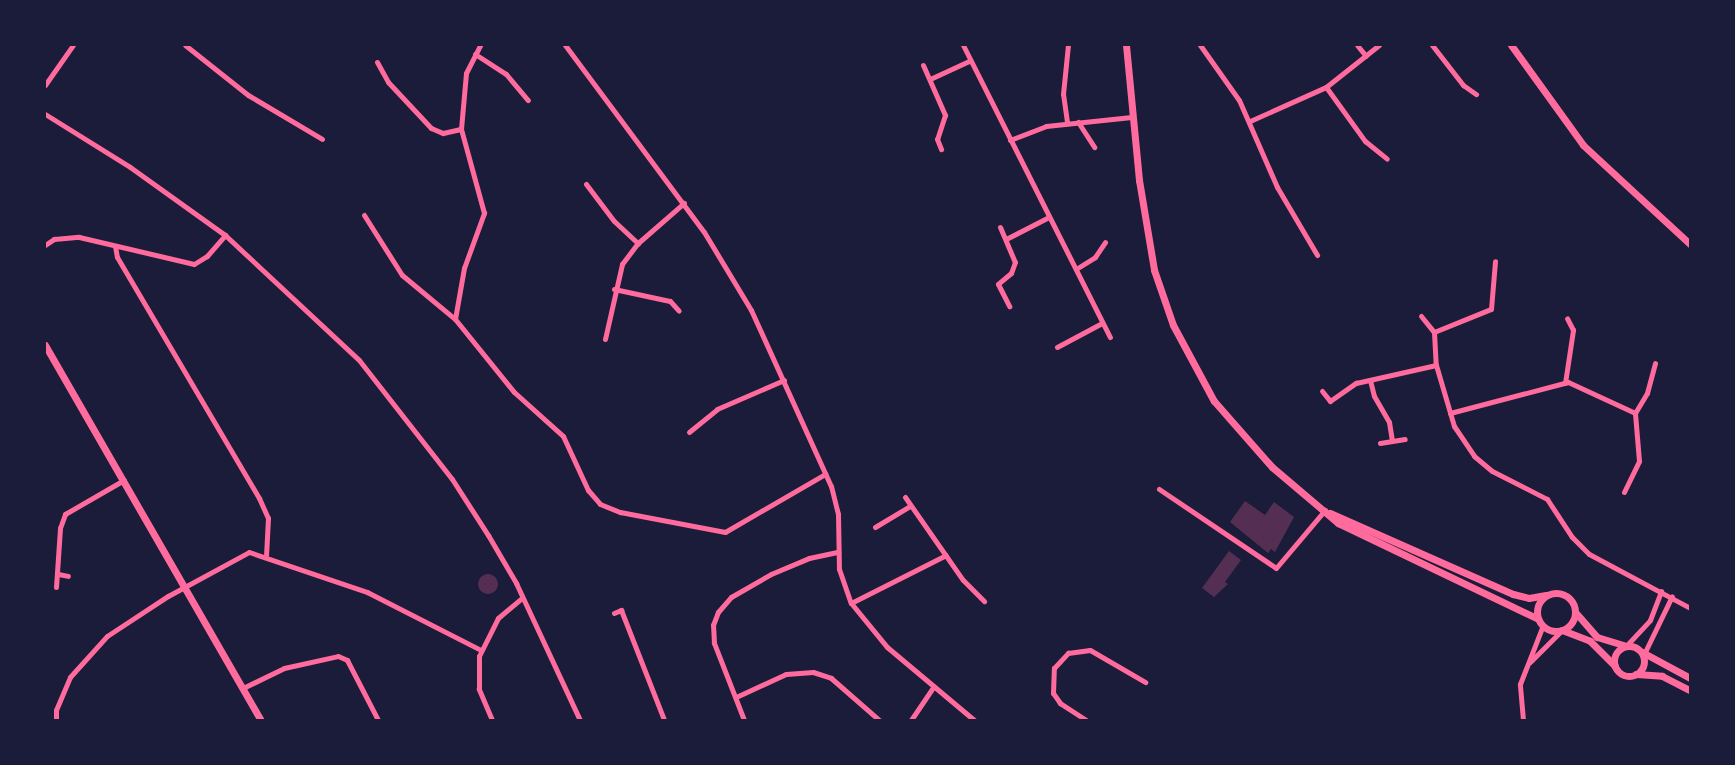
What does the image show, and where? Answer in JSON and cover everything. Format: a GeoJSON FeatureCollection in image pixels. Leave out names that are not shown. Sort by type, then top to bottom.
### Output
{"type":"FeatureCollection","features":[{"type":"Feature","properties":{"kind":"street"},"geometry":{"type":"LineString","coordinates":[[45,85],[73,45]]}},
{"type":"Feature","properties":{"kind":"street"},"geometry":{"type":"LineString","coordinates":[[185,45],[248,95],[322,139]]}},
{"type":"Feature","properties":{"kind":"street"},"geometry":{"type":"LineString","coordinates":[[455,319],[464,268],[484,213],[461,129],[460,99],[480,45]]}},
{"type":"Feature","properties":{"kind":"street"},"geometry":{"type":"LineString","coordinates":[[566,45],[684,203],[738,285],[784,380],[825,474],[837,509],[838,552],[843,586],[851,603],[865,624],[933,687],[974,720]]}},
{"type":"Feature","properties":{"kind":"street"},"geometry":{"type":"LineString","coordinates":[[963,45],[1047,218],[1110,337]]}},
{"type":"Feature","properties":{"kind":"street"},"geometry":{"type":"LineString","coordinates":[[1067,122],[1063,94],[1068,45]]}},
{"type":"Feature","properties":{"kind":"street"},"geometry":{"type":"LineString","coordinates":[[1126,45],[1147,242],[1162,298],[1185,352],[1214,401],[1245,440],[1272,467],[1348,529],[1540,622],[1588,640],[1624,675],[1665,677],[1690,690]]}},
{"type":"Feature","properties":{"kind":"street"},"geometry":{"type":"LineString","coordinates":[[1200,45],[1250,121],[1277,187],[1317,255]]}},
{"type":"Feature","properties":{"kind":"street"},"geometry":{"type":"LineString","coordinates":[[1358,45],[1366,56]]}},
{"type":"Feature","properties":{"kind":"street"},"geometry":{"type":"LineString","coordinates":[[1250,121],[1326,87],[1378,45]]}},
{"type":"Feature","properties":{"kind":"street"},"geometry":{"type":"LineString","coordinates":[[1432,45],[1463,85],[1476,93]]}},
{"type":"Feature","properties":{"kind":"street"},"geometry":{"type":"LineString","coordinates":[[1511,45],[1582,145],[1690,244]]}},
{"type":"Feature","properties":{"kind":"street"},"geometry":{"type":"LineString","coordinates":[[475,54],[506,74],[528,100]]}},
{"type":"Feature","properties":{"kind":"street"},"geometry":{"type":"LineString","coordinates":[[930,79],[969,61]]}},
{"type":"Feature","properties":{"kind":"street"},"geometry":{"type":"LineString","coordinates":[[377,62],[388,82],[431,128],[443,133],[461,129]]}},
{"type":"Feature","properties":{"kind":"street"},"geometry":{"type":"LineString","coordinates":[[923,65],[945,115],[943,129],[937,140],[941,148]]}},
{"type":"Feature","properties":{"kind":"street"},"geometry":{"type":"LineString","coordinates":[[1326,87],[1365,141],[1387,159]]}},
{"type":"Feature","properties":{"kind":"street"},"geometry":{"type":"LineString","coordinates":[[45,114],[130,167],[225,235],[359,360],[452,479],[522,598],[580,720]]}},
{"type":"Feature","properties":{"kind":"street"},"geometry":{"type":"LineString","coordinates":[[1010,140],[1067,122],[1132,117]]}},
{"type":"Feature","properties":{"kind":"street"},"geometry":{"type":"LineString","coordinates":[[1078,122],[1094,147]]}},
{"type":"Feature","properties":{"kind":"street"},"geometry":{"type":"LineString","coordinates":[[586,184],[614,221],[638,243]]}},
{"type":"Feature","properties":{"kind":"street"},"geometry":{"type":"LineString","coordinates":[[605,339],[614,289],[622,264],[638,243],[684,203]]}},
{"type":"Feature","properties":{"kind":"street"},"geometry":{"type":"LineString","coordinates":[[364,214],[402,275],[455,319],[514,392],[563,436],[588,490],[611,509],[724,532],[825,474]]}},
{"type":"Feature","properties":{"kind":"street"},"geometry":{"type":"LineString","coordinates":[[1006,239],[1047,218]]}},
{"type":"Feature","properties":{"kind":"street"},"geometry":{"type":"LineString","coordinates":[[1000,227],[1015,262],[1011,273],[998,284],[1009,306]]}},
{"type":"Feature","properties":{"kind":"street"},"geometry":{"type":"LineString","coordinates":[[45,245],[54,239],[79,237],[194,264],[207,256],[225,235]]}},
{"type":"Feature","properties":{"kind":"street"},"geometry":{"type":"LineString","coordinates":[[1076,269],[1095,257],[1105,242]]}},
{"type":"Feature","properties":{"kind":"street"},"geometry":{"type":"LineString","coordinates":[[115,246],[122,266],[259,498],[268,518],[266,555]]}},
{"type":"Feature","properties":{"kind":"street"},"geometry":{"type":"LineString","coordinates":[[1434,332],[1491,309],[1495,261]]}},
{"type":"Feature","properties":{"kind":"street"},"geometry":{"type":"LineString","coordinates":[[614,289],[670,301],[679,311]]}},
{"type":"Feature","properties":{"kind":"street"},"geometry":{"type":"LineString","coordinates":[[1421,316],[1434,332],[1436,365],[1440,369],[1450,413],[1460,437],[1478,460],[1492,471],[1547,499],[1586,552],[1672,596],[1690,608]]}},
{"type":"Feature","properties":{"kind":"street"},"geometry":{"type":"LineString","coordinates":[[1565,382],[1573,330],[1567,318]]}},
{"type":"Feature","properties":{"kind":"street"},"geometry":{"type":"LineString","coordinates":[[1057,347],[1102,323]]}},
{"type":"Feature","properties":{"kind":"street"},"geometry":{"type":"LineString","coordinates":[[45,345],[245,687],[261,720]]}},
{"type":"Feature","properties":{"kind":"street"},"geometry":{"type":"LineString","coordinates":[[1624,492],[1639,461],[1635,413],[1655,363]]}},
{"type":"Feature","properties":{"kind":"street"},"geometry":{"type":"LineString","coordinates":[[1322,391],[1330,401],[1350,386],[1436,365]]}},
{"type":"Feature","properties":{"kind":"street"},"geometry":{"type":"LineString","coordinates":[[689,432],[717,409],[784,380]]}},
{"type":"Feature","properties":{"kind":"street"},"geometry":{"type":"LineString","coordinates":[[1370,380],[1374,396],[1389,422],[1392,441]]}},
{"type":"Feature","properties":{"kind":"street"},"geometry":{"type":"LineString","coordinates":[[1450,413],[1565,382],[1579,384],[1616,407],[1635,413]]}},
{"type":"Feature","properties":{"kind":"street"},"geometry":{"type":"LineString","coordinates":[[1380,443],[1406,439]]}},
{"type":"Feature","properties":{"kind":"street"},"geometry":{"type":"LineString","coordinates":[[56,587],[60,528],[65,514],[124,480]]}},
{"type":"Feature","properties":{"kind":"street"},"geometry":{"type":"LineString","coordinates":[[1159,489],[1276,568],[1325,510]]}},
{"type":"Feature","properties":{"kind":"street"},"geometry":{"type":"LineString","coordinates":[[905,497],[963,580],[984,602]]}},
{"type":"Feature","properties":{"kind":"street"},"geometry":{"type":"LineString","coordinates":[[875,527],[910,506]]}},
{"type":"Feature","properties":{"kind":"street"},"geometry":{"type":"LineString","coordinates":[[1325,510],[1513,594],[1527,598],[1565,595],[1573,602],[1576,613],[1597,637],[1642,653],[1690,678]]}},
{"type":"Feature","properties":{"kind":"street"},"geometry":{"type":"LineString","coordinates":[[56,720],[61,694],[86,656],[131,618],[236,557],[249,552],[266,555],[378,596],[481,650]]}},
{"type":"Feature","properties":{"kind":"street"},"geometry":{"type":"LineString","coordinates":[[744,720],[714,643],[713,625],[717,612],[731,597],[771,574],[809,558],[838,552]]}},
{"type":"Feature","properties":{"kind":"street"},"geometry":{"type":"LineString","coordinates":[[851,603],[946,555]]}},
{"type":"Feature","properties":{"kind":"street"},"geometry":{"type":"LineString","coordinates":[[58,574],[68,576]]}},
{"type":"Feature","properties":{"kind":"street"},"geometry":{"type":"LineString","coordinates":[[1615,666],[1617,652],[1626,646],[1650,620],[1661,591]]}},
{"type":"Feature","properties":{"kind":"street"},"geometry":{"type":"LineString","coordinates":[[1523,720],[1520,688],[1540,622],[1538,607],[1546,595]]}},
{"type":"Feature","properties":{"kind":"street"},"geometry":{"type":"LineString","coordinates":[[1636,674],[1643,666],[1642,653],[1672,596]]}},
{"type":"Feature","properties":{"kind":"street"},"geometry":{"type":"LineString","coordinates":[[492,720],[479,689],[481,650],[498,618],[522,598]]}},
{"type":"Feature","properties":{"kind":"street"},"geometry":{"type":"LineString","coordinates":[[614,613],[621,610],[664,720]]}},
{"type":"Feature","properties":{"kind":"street"},"geometry":{"type":"LineString","coordinates":[[1529,663],[1571,624],[1576,613]]}},
{"type":"Feature","properties":{"kind":"street"},"geometry":{"type":"LineString","coordinates":[[1086,720],[1060,704],[1053,693],[1054,668],[1068,652],[1079,649],[1097,653],[1145,682]]}},
{"type":"Feature","properties":{"kind":"street"},"geometry":{"type":"LineString","coordinates":[[245,687],[284,668],[338,656],[346,660],[378,720]]}},
{"type":"Feature","properties":{"kind":"street"},"geometry":{"type":"LineString","coordinates":[[736,697],[786,674],[813,672],[831,678],[879,720]]}},
{"type":"Feature","properties":{"kind":"street"},"geometry":{"type":"LineString","coordinates":[[911,720],[933,687]]}},
{"type":"Feature","properties":{"kind":"building"},"geometry":{"type":"Polygon","coordinates":[[[1245,501],[1265,515],[1274,502],[1294,517],[1275,552],[1271,549],[1268,553],[1230,522],[1245,501]]]}},
{"type":"Feature","properties":{"kind":"building"},"geometry":{"type":"Polygon","coordinates":[[[1229,551],[1241,560],[1225,582],[1228,584],[1214,597],[1202,588],[1229,551]]]}},
{"type":"Feature","properties":{"kind":"building"},"geometry":{"type":"Polygon","coordinates":[[[488,574],[495,577],[498,584],[495,591],[488,594],[481,591],[478,584],[481,577],[488,574]]]}}]}
